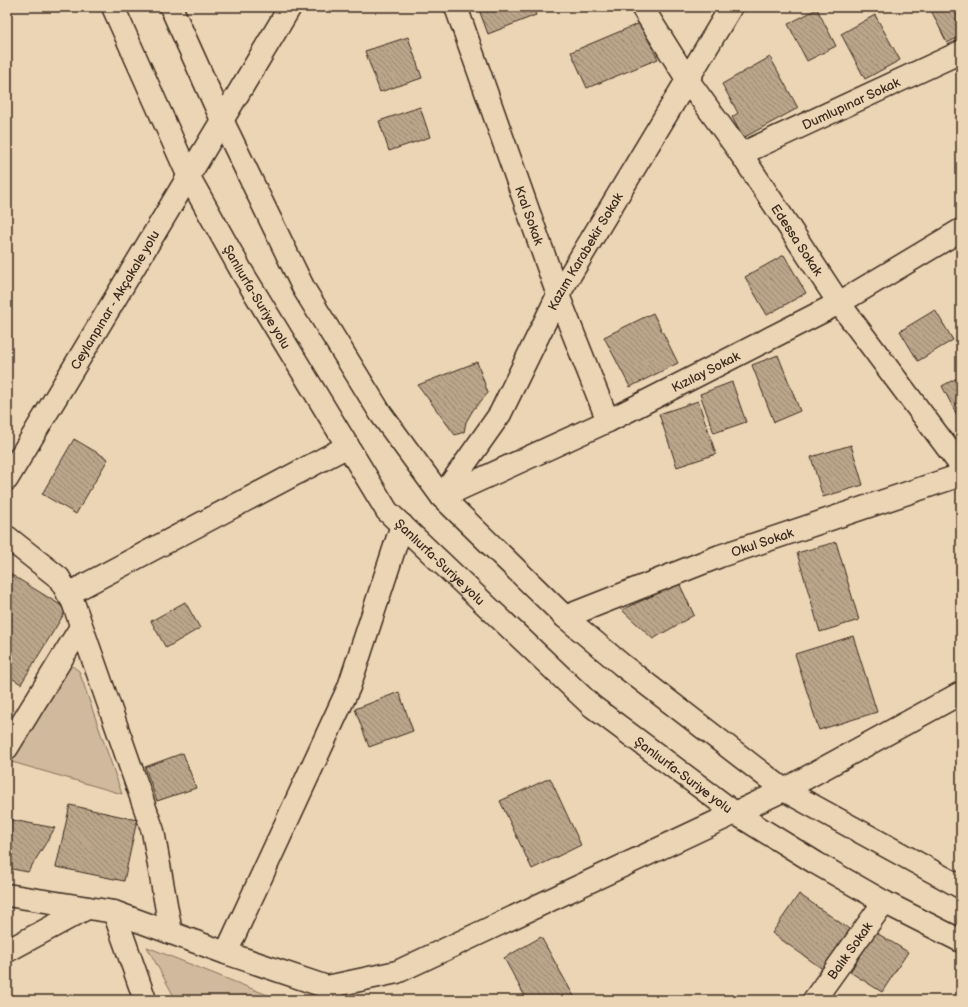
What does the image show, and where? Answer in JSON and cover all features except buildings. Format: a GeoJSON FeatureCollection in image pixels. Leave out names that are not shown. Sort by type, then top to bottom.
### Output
{"type":"FeatureCollection","features":[{"type":"Feature","properties":{"kind":"street","name":"Şanlıurfa-Suriye yolu"},"geometry":{"type":"LineString","coordinates":[[113,7],[188,177],[242,272],[387,511],[592,706],[735,813],[816,863],[884,902],[961,941]]}},
{"type":"Feature","properties":{"kind":"street"},"geometry":{"type":"LineString","coordinates":[[171,7],[222,120],[304,289],[380,414],[442,497],[565,616],[622,665],[784,790],[961,887]]}},
{"type":"Feature","properties":{"kind":"street","name":"Ceylanpınar - Akçakale yolu"},"geometry":{"type":"LineString","coordinates":[[7,479],[290,7]]}},
{"type":"Feature","properties":{"kind":"street","name":"Kral Sokak"},"geometry":{"type":"LineString","coordinates":[[456,7],[558,295],[608,421]]}},
{"type":"Feature","properties":{"kind":"street","name":"Edessa Sokak"},"geometry":{"type":"LineString","coordinates":[[642,7],[687,78],[740,154],[839,303],[961,466]]}},
{"type":"Feature","properties":{"kind":"street","name":"Kazım Karabekir Sokak"},"geometry":{"type":"LineString","coordinates":[[442,497],[500,414],[558,295],[731,7]]}},
{"type":"Feature","properties":{"kind":"street","name":"Dumlupınar Sokak"},"geometry":{"type":"LineString","coordinates":[[740,154],[961,52]]}},
{"type":"Feature","properties":{"kind":"street","name":"Kızılay Sokak"},"geometry":{"type":"LineString","coordinates":[[442,497],[608,421],[839,303],[961,230]]}},
{"type":"Feature","properties":{"kind":"street"},"geometry":{"type":"LineString","coordinates":[[68,594],[348,446]]}},
{"type":"Feature","properties":{"kind":"street","name":"Okul Sokak"},"geometry":{"type":"LineString","coordinates":[[565,616],[720,556],[961,475]]}},
{"type":"Feature","properties":{"kind":"street"},"geometry":{"type":"LineString","coordinates":[[226,953],[349,687],[402,525]]}},
{"type":"Feature","properties":{"kind":"street"},"geometry":{"type":"LineString","coordinates":[[7,537],[59,578],[73,602],[153,831],[171,933]]}},
{"type":"Feature","properties":{"kind":"street"},"geometry":{"type":"LineString","coordinates":[[7,748],[82,627]]}},
{"type":"Feature","properties":{"kind":"street"},"geometry":{"type":"LineString","coordinates":[[7,895],[114,912],[226,953],[327,993],[397,972],[784,790],[961,693]]}},
{"type":"Feature","properties":{"kind":"street","name":"Balık Sokak"},"geometry":{"type":"LineString","coordinates":[[814,1000],[884,902]]}},
{"type":"Feature","properties":{"kind":"street"},"geometry":{"type":"LineString","coordinates":[[7,951],[87,908]]}},
{"type":"Feature","properties":{"kind":"street"},"geometry":{"type":"LineString","coordinates":[[114,912],[145,1000]]}},
{"type":"Feature","properties":{"kind":"shaded area"},"geometry":{"type":"Polygon","coordinates":[[[67,662],[79,671],[122,794],[12,762],[67,662]]]}},
{"type":"Feature","properties":{"kind":"shaded area"},"geometry":{"type":"Polygon","coordinates":[[[147,947],[270,996],[262,1000],[176,1000],[147,947]]]}}]}
